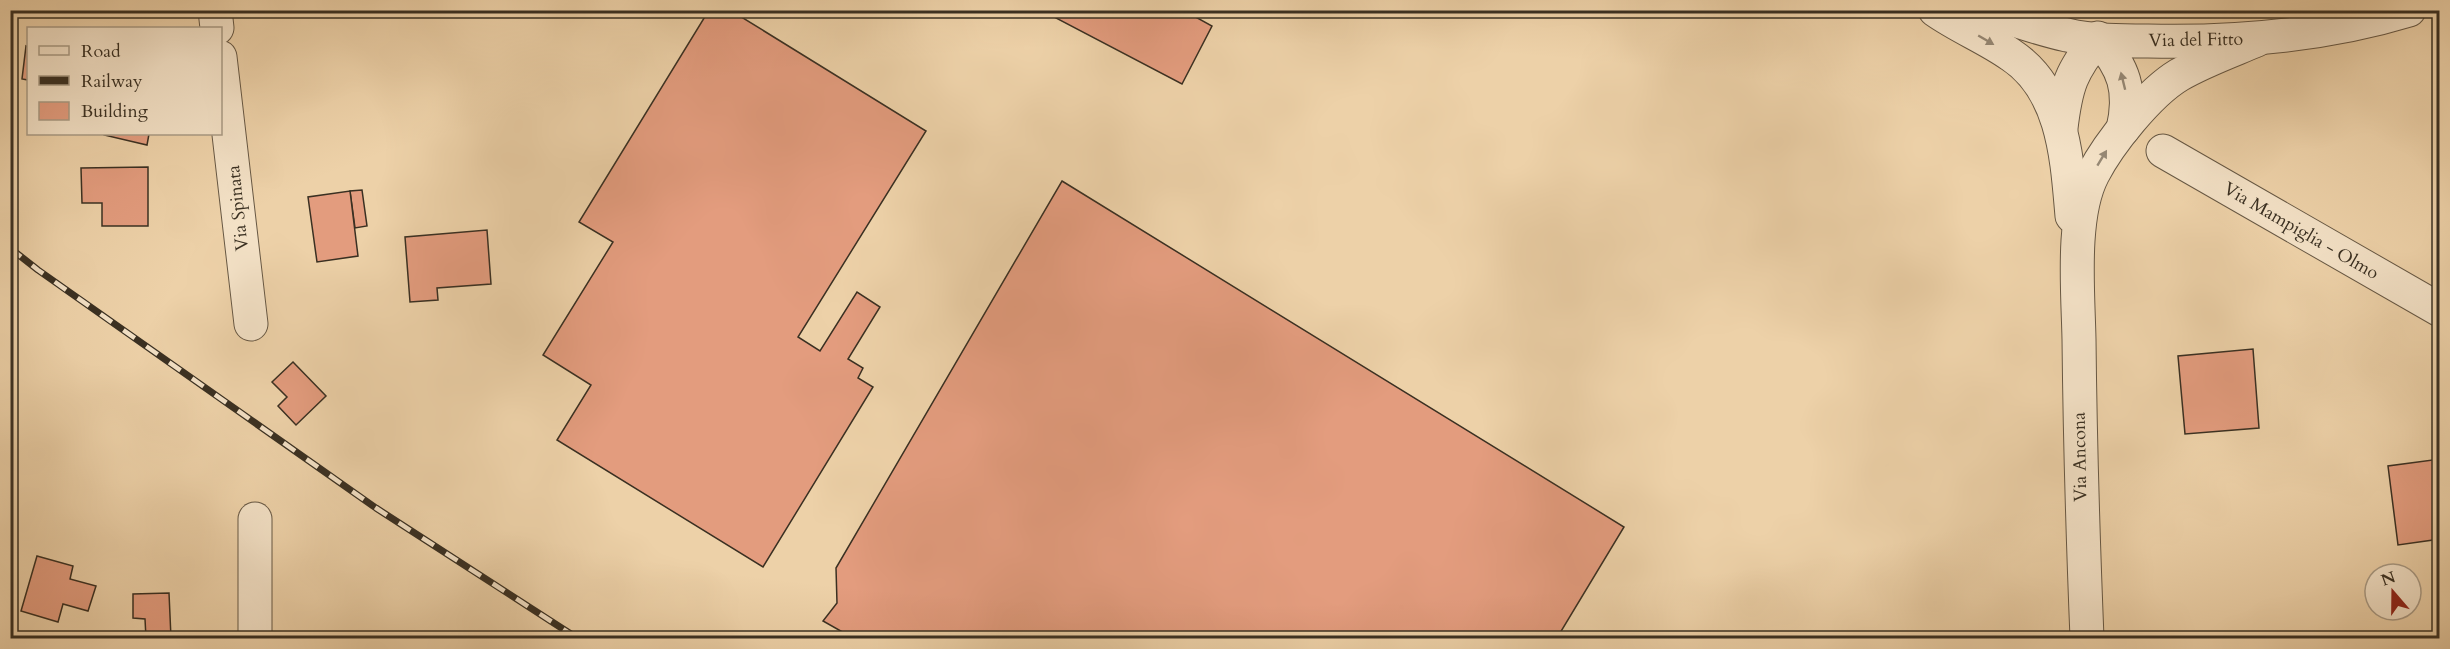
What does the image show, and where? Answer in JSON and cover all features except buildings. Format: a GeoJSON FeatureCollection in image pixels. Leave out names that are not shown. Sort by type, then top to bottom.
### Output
{"type":"FeatureCollection","features":[{"type":"Feature","properties":{"kind":"street"},"geometry":{"type":"LineString","coordinates":[[215,10],[217,27]]}},
{"type":"Feature","properties":{"kind":"street","name":"Via Ancona"},"geometry":{"type":"LineString","coordinates":[[1935,10],[2013,56],[2037,77],[2050,100],[2061,130],[2068,162],[2078,275]]}},
{"type":"Feature","properties":{"kind":"street","name":"Via del Fitto"},"geometry":{"type":"LineString","coordinates":[[1984,10],[2068,36],[2198,42],[2262,38],[2337,29],[2409,10]]}},
{"type":"Feature","properties":{"kind":"street","name":"Via Ancona"},"geometry":{"type":"LineString","coordinates":[[2061,130],[2067,86],[2075,67],[2098,38],[2120,68],[2128,107],[2123,129]]}},
{"type":"Feature","properties":{"kind":"street","name":"Via Ancona"},"geometry":{"type":"LineString","coordinates":[[2087,639],[2080,475],[2078,275],[2081,209],[2092,175],[2113,141],[2142,107],[2178,76],[2262,38]]}},
{"type":"Feature","properties":{"kind":"street","name":"Via Spinata"},"geometry":{"type":"LineString","coordinates":[[222,74],[251,324]]}},
{"type":"Feature","properties":{"kind":"street","name":"Via Mampiglia - Olmo"},"geometry":{"type":"LineString","coordinates":[[2163,151],[2439,310]]}},
{"type":"Feature","properties":{"kind":"street"},"geometry":{"type":"LineString","coordinates":[[255,519],[255,639]]}},
{"type":"Feature","properties":{"kind":"path"},"geometry":{"type":"LineString","coordinates":[[2419,639],[2439,630]]}},
{"type":"Feature","properties":{"kind":"railway"},"geometry":{"type":"LineString","coordinates":[[10,248],[376,508],[577,638]]}}]}
